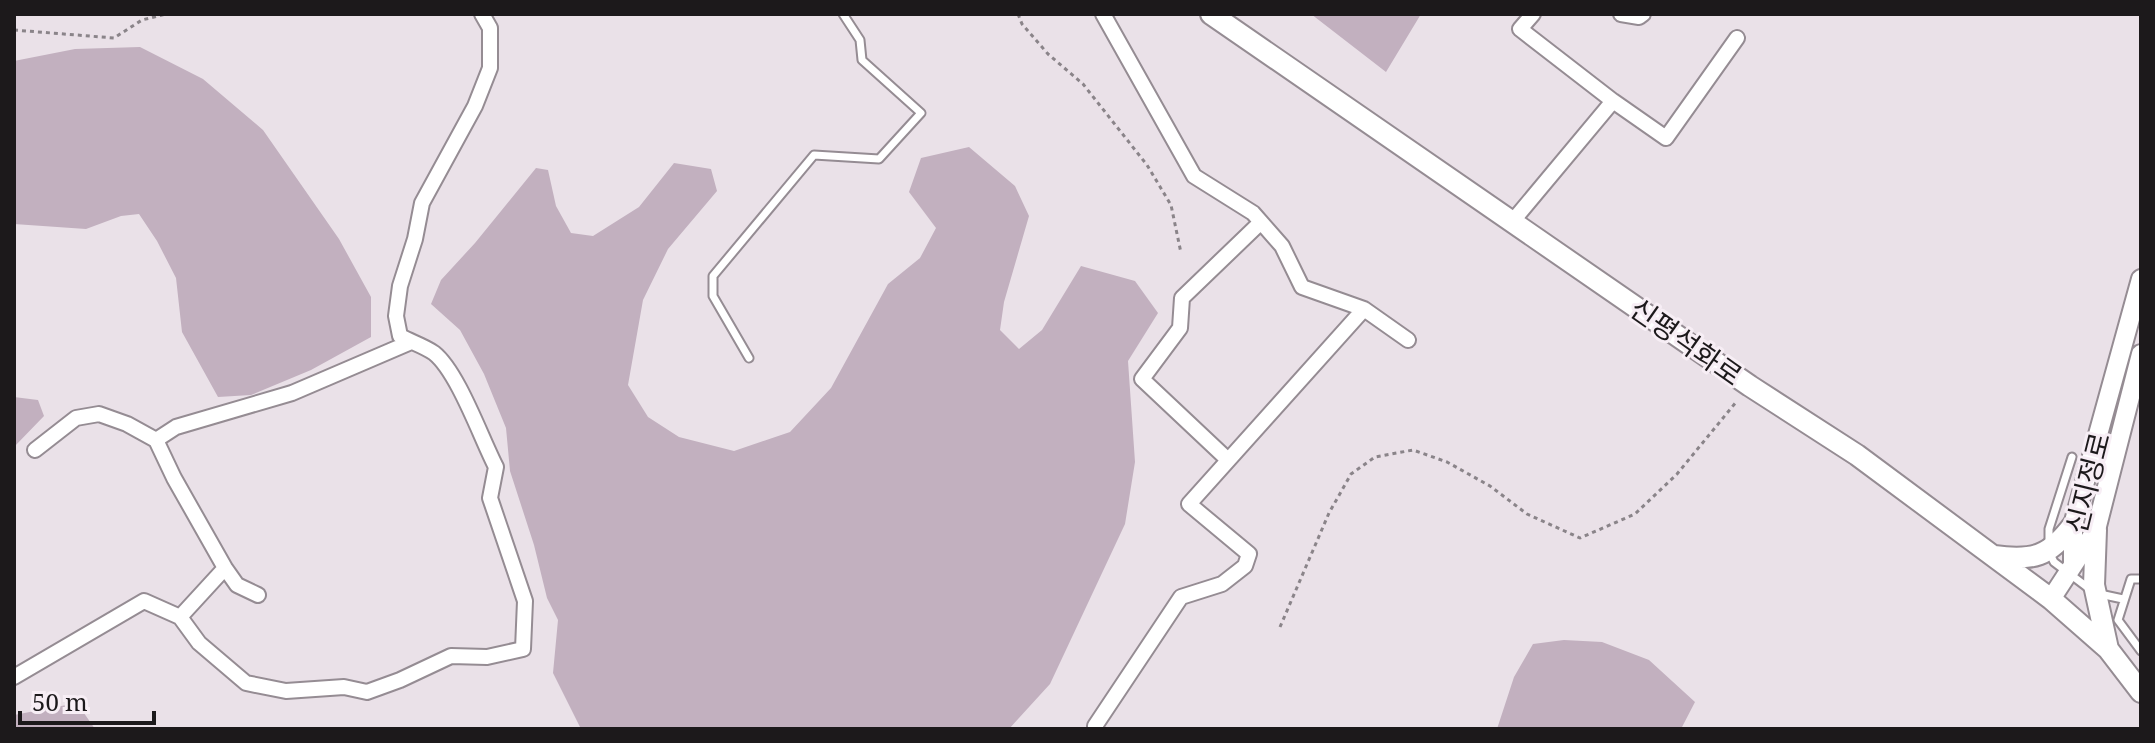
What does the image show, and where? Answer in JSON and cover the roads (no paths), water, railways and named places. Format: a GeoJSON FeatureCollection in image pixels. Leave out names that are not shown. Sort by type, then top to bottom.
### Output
{"type":"FeatureCollection","features":[{"type":"Feature","properties":{"kind":"main road","name":"신평석화로"},"geometry":{"type":"LineString","coordinates":[[1211,14],[1750,386],[1857,455],[2051,599],[2108,649],[2141,692]]}},
{"type":"Feature","properties":{"kind":"main road"},"geometry":{"type":"LineString","coordinates":[[1994,556],[2017,559],[2049,552],[2073,525]]}},
{"type":"Feature","properties":{"kind":"main road"},"geometry":{"type":"LineString","coordinates":[[2096,530],[2095,593],[2108,649]]}},
{"type":"Feature","properties":{"kind":"street"},"geometry":{"type":"LineString","coordinates":[[14,677],[144,601],[180,617],[199,643],[246,683],[286,691],[344,687],[367,692],[451,656],[487,657],[523,649],[525,601],[490,498],[496,467],[459,385],[435,353],[400,336],[396,316],[400,286],[415,239],[422,203],[475,106],[490,68],[490,28],[482,14]]}},
{"type":"Feature","properties":{"kind":"street"},"geometry":{"type":"LineString","coordinates":[[1103,14],[1194,176],[1253,213],[1282,246],[1302,287],[1364,309],[1408,340]]}},
{"type":"Feature","properties":{"kind":"street"},"geometry":{"type":"LineString","coordinates":[[1533,14],[1520,29],[1666,138],[1737,38]]}},
{"type":"Feature","properties":{"kind":"street"},"geometry":{"type":"LineString","coordinates":[[1621,14],[1639,17],[1643,14]]}},
{"type":"Feature","properties":{"kind":"street"},"geometry":{"type":"LineString","coordinates":[[1512,222],[1613,101]]}},
{"type":"Feature","properties":{"kind":"street"},"geometry":{"type":"LineString","coordinates":[[1227,459],[1142,379],[1180,328],[1182,298],[1261,222]]}},
{"type":"Feature","properties":{"kind":"street","name":"신지정로"},"geometry":{"type":"LineString","coordinates":[[2070,569],[2073,525],[2141,279]]}},
{"type":"Feature","properties":{"kind":"street"},"geometry":{"type":"LineString","coordinates":[[1095,726],[1181,597],[1222,584],[1245,566],[1249,554],[1189,504],[1364,309]]}},
{"type":"Feature","properties":{"kind":"street"},"geometry":{"type":"LineString","coordinates":[[156,440],[176,427],[292,393],[411,342]]}},
{"type":"Feature","properties":{"kind":"street","name":"신지정로"},"geometry":{"type":"LineString","coordinates":[[2070,569],[2096,530],[2141,354]]}},
{"type":"Feature","properties":{"kind":"street"},"geometry":{"type":"LineString","coordinates":[[35,450],[76,418],[99,414],[127,424],[156,440],[225,568],[237,585],[258,595]]}},
{"type":"Feature","properties":{"kind":"street"},"geometry":{"type":"LineString","coordinates":[[180,617],[225,568]]}},
{"type":"Feature","properties":{"kind":"street"},"geometry":{"type":"LineString","coordinates":[[2051,599],[2070,569]]}},
{"type":"Feature","properties":{"kind":"lane"},"geometry":{"type":"LineString","coordinates":[[749,358],[713,296],[713,276],[814,155],[879,159],[921,113],[862,60],[860,40],[843,14]]}},
{"type":"Feature","properties":{"kind":"lane"},"geometry":{"type":"LineString","coordinates":[[2072,457],[2049,529],[2049,552],[2054,562],[2070,569],[2095,593],[2123,599]]}},
{"type":"Feature","properties":{"kind":"lane"},"geometry":{"type":"LineString","coordinates":[[2141,579],[2131,579],[2118,620],[2141,651]]}}]}
